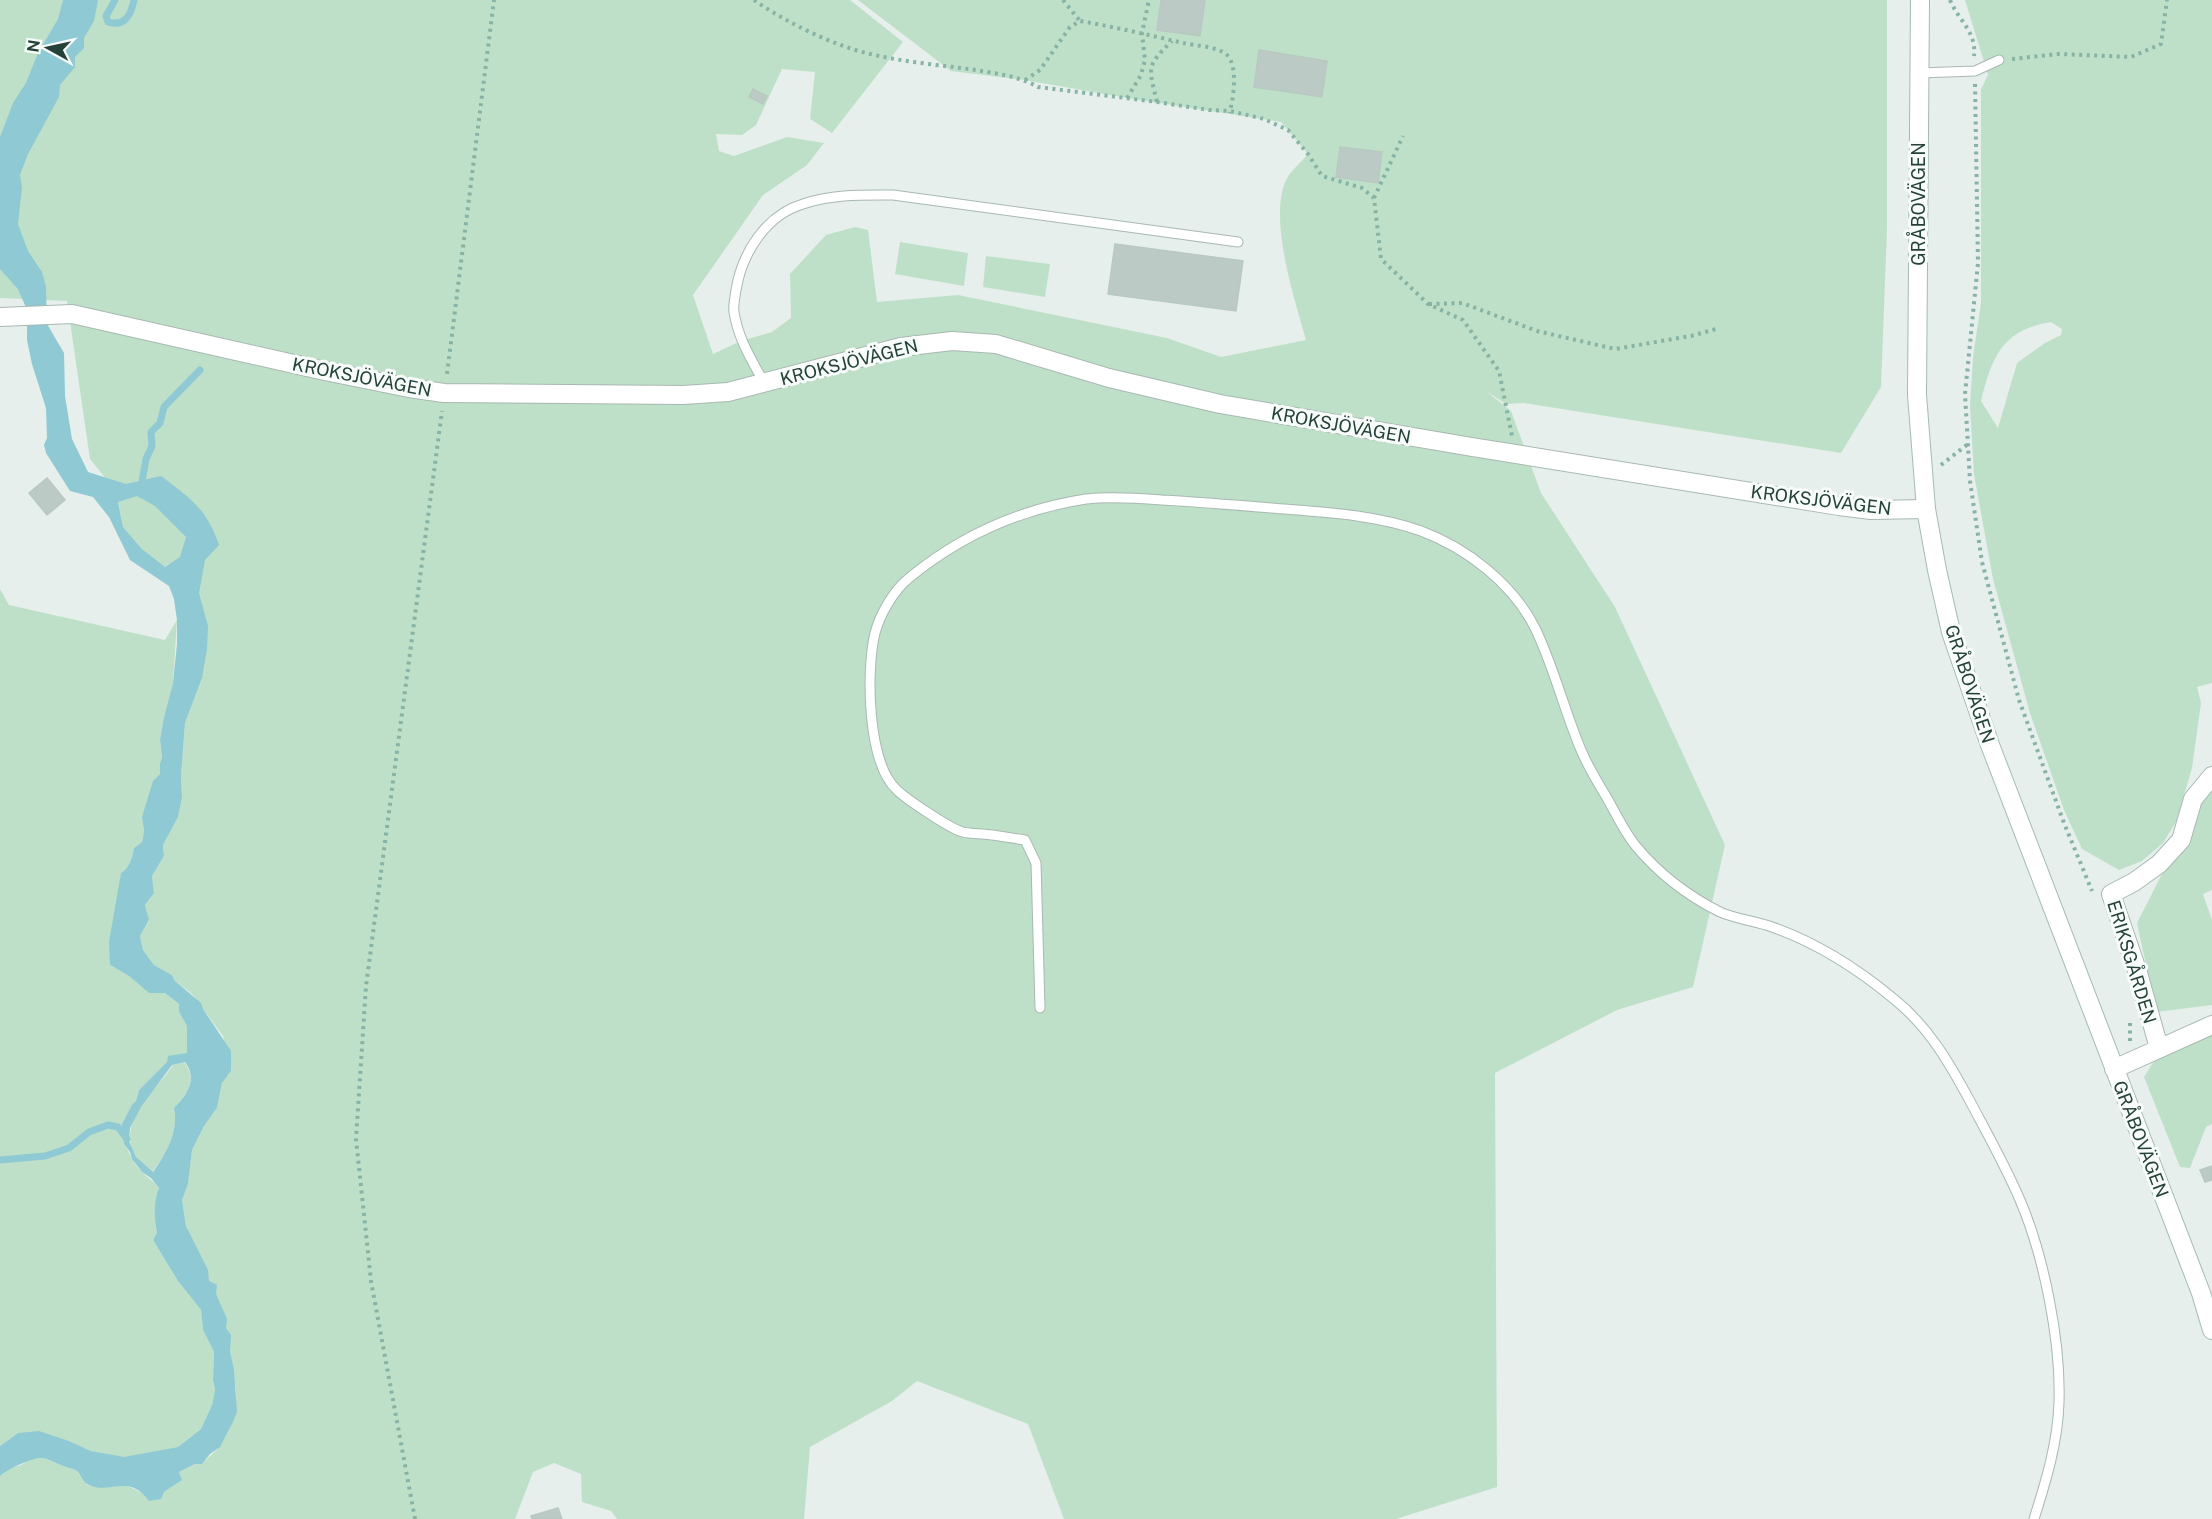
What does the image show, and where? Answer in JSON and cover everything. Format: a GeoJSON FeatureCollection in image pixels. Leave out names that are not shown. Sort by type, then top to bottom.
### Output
{"type":"FeatureCollection","features":[{"type":"Feature","properties":{"kind":"street","name":"GRÅBOVÄGEN"},"geometry":{"type":"LineString","coordinates":[[1920,0],[1917,395],[1926,509],[1937,570],[1951,632],[1990,745],[2122,1065],[2212,1330]]}},
{"type":"Feature","properties":{"kind":"street","name":"KROKSJÖVÄGEN"},"geometry":{"type":"LineString","coordinates":[[5,317],[72,314],[325,372],[444,393],[683,394],[728,392],[901,346],[952,341],[996,344],[1109,378],[1220,404],[1839,506],[1880,510],[1926,509]]}},
{"type":"Feature","properties":{"kind":"street","name":"ERIKSGÅRDEN"},"geometry":{"type":"LineString","coordinates":[[2159,1048],[2138,973],[2110,894],[2134,882],[2159,864],[2181,840],[2193,799],[2212,776]]}},
{"type":"Feature","properties":{"kind":"street","name":"ERIKSGÅRDEN"},"geometry":{"type":"LineString","coordinates":[[2122,1065],[2212,1025]]}},
{"type":"Feature","properties":{"kind":"lane"},"geometry":{"type":"LineString","coordinates":[[1919,73],[1975,71],[1999,60]]}},
{"type":"Feature","properties":{"kind":"lane","name":"KROKSJÖVÄGEN"},"geometry":{"type":"LineString","coordinates":[[765,383],[741,341],[733,310],[738,280],[760,232],[778,216],[801,204],[841,195],[893,195],[1238,242]]}},
{"type":"Feature","properties":{"kind":"lane"},"geometry":{"type":"LineString","coordinates":[[1040,1008],[1035,863],[1025,840],[962,832],[890,785],[877,756],[871,694],[876,629],[892,597],[903,582],[971,536],[1004,520],[1089,499],[1173,500],[1357,517],[1399,524],[1454,546],[1493,574],[1515,598],[1532,622],[1550,663],[1582,754],[1633,842],[1668,879],[1725,914],[1773,927],[1820,948],[1887,994],[1929,1034],[1950,1064],[1987,1132],[2022,1204],[2046,1281],[2058,1357],[2060,1406],[2049,1469],[2034,1519]]}},
{"type":"Feature","properties":{"kind":"path"},"geometry":{"type":"LineString","coordinates":[[415,1519],[371,1281],[356,1138],[366,986],[494,0]]}},
{"type":"Feature","properties":{"kind":"path"},"geometry":{"type":"LineString","coordinates":[[754,0],[769,11],[813,33],[866,53],[1025,80],[1038,87],[1229,112],[1264,119],[1288,130],[1308,154],[1322,176],[1362,188],[1374,198]]}},
{"type":"Feature","properties":{"kind":"path"},"geometry":{"type":"LineString","coordinates":[[1063,0],[1080,21],[1172,40],[1218,51],[1228,56],[1233,66],[1233,101],[1229,112]]}},
{"type":"Feature","properties":{"kind":"path"},"geometry":{"type":"LineString","coordinates":[[1127,98],[1141,75],[1145,60],[1142,33],[1149,0]]}},
{"type":"Feature","properties":{"kind":"path"},"geometry":{"type":"LineString","coordinates":[[1950,0],[1972,34],[1975,46],[1978,263],[1965,394],[1970,481],[1982,562],[2019,700],[2064,824],[2096,901]]}},
{"type":"Feature","properties":{"kind":"path"},"geometry":{"type":"LineString","coordinates":[[1999,60],[2059,54],[2131,57],[2161,44],[2167,0]]}},
{"type":"Feature","properties":{"kind":"path"},"geometry":{"type":"LineString","coordinates":[[1025,80],[1040,70],[1070,27],[1080,21]]}},
{"type":"Feature","properties":{"kind":"path"},"geometry":{"type":"LineString","coordinates":[[1157,102],[1149,74],[1152,63],[1172,40]]}},
{"type":"Feature","properties":{"kind":"path"},"geometry":{"type":"LineString","coordinates":[[1403,136],[1374,198],[1381,260],[1428,304],[1463,320],[1499,371],[1516,454]]}},
{"type":"Feature","properties":{"kind":"path"},"geometry":{"type":"LineString","coordinates":[[1428,304],[1462,303],[1537,330],[1615,349],[1691,336],[1716,329]]}},
{"type":"Feature","properties":{"kind":"path"},"geometry":{"type":"LineString","coordinates":[[1923,479],[1968,444]]}},
{"type":"Feature","properties":{"kind":"path"},"geometry":{"type":"LineString","coordinates":[[2122,1065],[2129,1012]]}},
{"type":"Feature","properties":{"kind":"green space"},"geometry":{"type":"Polygon","coordinates":[[[0,0],[850,0],[903,42],[832,133],[810,119],[815,72],[782,69],[756,125],[742,135],[716,134],[719,151],[734,156],[787,137],[824,143],[807,165],[763,195],[693,295],[713,354],[741,341],[772,332],[791,318],[790,274],[826,235],[855,227],[868,230],[877,302],[958,295],[1167,338],[1221,357],[1306,340],[1284,256],[1280,210],[1282,191],[1289,175],[1308,154],[1281,122],[1025,80],[951,71],[858,0],[1887,0],[1887,229],[1881,387],[1841,453],[1524,403],[1506,404],[1486,391],[1511,411],[1541,493],[1615,607],[1725,845],[1693,987],[1617,1010],[1495,1073],[1497,1487],[1396,1519],[1064,1519],[1028,1424],[917,1381],[892,1401],[810,1447],[804,1519],[617,1519],[611,1511],[582,1502],[581,1474],[554,1463],[533,1472],[515,1519],[0,1519],[0,1476],[5,1470],[31,1459],[43,1458],[76,1470],[87,1485],[98,1487],[120,1485],[144,1494],[164,1492],[182,1480],[179,1472],[195,1464],[202,1464],[219,1447],[228,1433],[235,1412],[236,1390],[229,1335],[186,1225],[182,1200],[188,1184],[192,1150],[204,1126],[217,1108],[222,1083],[231,1071],[223,1036],[192,994],[175,981],[172,975],[154,965],[143,950],[140,936],[149,921],[145,905],[154,893],[152,876],[164,856],[163,845],[178,817],[182,798],[181,776],[185,723],[202,678],[173,562],[164,567],[142,549],[123,527],[118,501],[123,500],[90,459],[67,301],[0,298],[0,0]]]}},
{"type":"Feature","properties":{"kind":"green space"},"geometry":{"type":"Polygon","coordinates":[[[1965,0],[2212,0],[2212,683],[2197,687],[2201,703],[2192,768],[2176,822],[2163,843],[2142,861],[2119,870],[2082,849],[2064,810],[2030,713],[1993,579],[1974,474],[1970,406],[1973,357],[1981,303],[1981,89],[1988,75],[1965,0]],[[2051,322],[2034,326],[2010,339],[2002,348],[1990,371],[1981,401],[1998,428],[2017,363],[2045,343],[2061,335],[2062,329],[2051,322]]]}},
{"type":"Feature","properties":{"kind":"green space"},"geometry":{"type":"Polygon","coordinates":[[[900,242],[968,253],[964,286],[895,274],[900,242]]]}},
{"type":"Feature","properties":{"kind":"green space"},"geometry":{"type":"Polygon","coordinates":[[[986,256],[1050,264],[1045,297],[983,287],[986,256]]]}},
{"type":"Feature","properties":{"kind":"green space"},"geometry":{"type":"Polygon","coordinates":[[[0,589],[9,605],[165,640],[177,620],[173,683],[160,739],[162,758],[160,774],[142,817],[144,831],[142,842],[134,848],[129,865],[121,873],[110,965],[129,976],[149,993],[165,993],[179,1004],[179,1012],[187,1026],[187,1053],[167,1062],[139,1090],[124,1144],[137,1167],[159,1188],[155,1211],[157,1234],[153,1240],[178,1281],[201,1310],[203,1330],[214,1352],[215,1390],[212,1405],[201,1429],[178,1447],[124,1458],[91,1451],[69,1441],[18,1433],[0,1446],[0,589]]]}},
{"type":"Feature","properties":{"kind":"green space"},"geometry":{"type":"Polygon","coordinates":[[[2212,784],[2212,890],[2203,894],[2212,920],[2212,1005],[2156,1012],[2137,923],[2212,784]]]}},
{"type":"Feature","properties":{"kind":"green space"},"geometry":{"type":"Polygon","coordinates":[[[2212,1031],[2212,1124],[2206,1127],[2190,1168],[2180,1167],[2144,1077],[2154,1061],[2212,1031]]]}},
{"type":"Feature","properties":{"kind":"green space"},"geometry":{"type":"Polygon","coordinates":[[[184,1062],[190,1075],[189,1086],[174,1108],[173,1134],[162,1158],[152,1172],[135,1155],[130,1143],[134,1119],[140,1107],[173,1065],[184,1062]]]}},
{"type":"Feature","properties":{"kind":"water"},"geometry":{"type":"Polygon","coordinates":[[[63,0],[98,0],[94,21],[84,38],[84,48],[75,57],[75,67],[60,85],[59,97],[28,154],[20,175],[22,187],[18,224],[28,251],[42,272],[46,287],[47,324],[64,353],[65,396],[72,439],[88,472],[126,484],[161,476],[189,498],[203,513],[219,545],[205,560],[199,593],[208,626],[207,649],[202,678],[185,723],[181,776],[182,798],[178,817],[163,845],[164,856],[152,876],[154,893],[145,905],[149,920],[140,936],[143,950],[154,965],[172,975],[175,981],[201,1003],[231,1051],[231,1071],[222,1083],[217,1108],[204,1126],[192,1150],[188,1184],[182,1200],[186,1226],[208,1270],[209,1281],[217,1285],[216,1294],[227,1319],[226,1328],[231,1335],[230,1351],[234,1370],[237,1412],[220,1447],[202,1464],[195,1464],[179,1472],[182,1480],[164,1492],[161,1499],[149,1501],[142,1493],[127,1486],[104,1488],[89,1485],[75,1470],[42,1458],[20,1464],[0,1476],[0,1446],[18,1433],[39,1431],[91,1451],[124,1457],[178,1447],[201,1429],[212,1405],[215,1390],[214,1352],[203,1330],[201,1310],[178,1281],[153,1240],[157,1233],[155,1210],[159,1188],[132,1159],[124,1144],[122,1124],[136,1101],[139,1090],[167,1062],[168,1056],[187,1053],[187,1026],[179,1012],[179,1004],[165,993],[149,993],[129,976],[110,965],[109,942],[121,873],[129,865],[134,848],[142,842],[144,831],[142,817],[153,781],[160,774],[162,758],[160,739],[173,683],[177,644],[174,599],[169,586],[130,560],[109,517],[93,497],[70,491],[46,453],[44,445],[47,438],[46,408],[27,340],[27,310],[18,289],[0,269],[0,137],[13,103],[26,83],[38,53],[58,19],[63,0]],[[137,496],[118,502],[123,527],[142,549],[165,567],[180,557],[186,537],[155,506],[137,496]],[[185,1062],[172,1065],[141,1107],[130,1128],[129,1141],[136,1157],[153,1172],[167,1150],[173,1134],[174,1108],[187,1092],[191,1081],[189,1068],[185,1062]]]}},
{"type":"Feature","properties":{"kind":"building"},"geometry":{"type":"Polygon","coordinates":[[[1161,0],[1205,0],[1200,36],[1157,30],[1161,0]]]}},
{"type":"Feature","properties":{"kind":"building"},"geometry":{"type":"Polygon","coordinates":[[[1259,50],[1327,61],[1322,97],[1254,87],[1259,50]]]}},
{"type":"Feature","properties":{"kind":"building"},"geometry":{"type":"Polygon","coordinates":[[[753,89],[767,96],[763,104],[749,97],[753,89]]]}},
{"type":"Feature","properties":{"kind":"building"},"geometry":{"type":"Polygon","coordinates":[[[1340,147],[1382,152],[1378,183],[1336,177],[1340,147]]]}},
{"type":"Feature","properties":{"kind":"building"},"geometry":{"type":"Polygon","coordinates":[[[1115,244],[1243,261],[1236,311],[1108,294],[1115,244]]]}},
{"type":"Feature","properties":{"kind":"building"},"geometry":{"type":"Polygon","coordinates":[[[47,478],[65,500],[47,515],[29,493],[47,478]]]}},
{"type":"Feature","properties":{"kind":"building"},"geometry":{"type":"Polygon","coordinates":[[[2212,1166],[2212,1180],[2205,1182],[2200,1170],[2212,1166]]]}},
{"type":"Feature","properties":{"kind":"building"},"geometry":{"type":"Polygon","coordinates":[[[558,1508],[562,1519],[532,1519],[531,1516],[558,1508]]]}},
{"type":"Feature","properties":{"kind":"waterway"},"geometry":{"type":"LineString","coordinates":[[115,0],[106,16],[108,22],[123,21],[131,10],[134,0]]}},
{"type":"Feature","properties":{"kind":"waterway"},"geometry":{"type":"LineString","coordinates":[[141,487],[146,459],[152,446],[151,432],[160,423],[164,407],[200,370]]}},
{"type":"Feature","properties":{"kind":"waterway"},"geometry":{"type":"LineString","coordinates":[[0,1160],[45,1156],[69,1148],[89,1132],[108,1125],[118,1127],[127,1139]]}}]}
